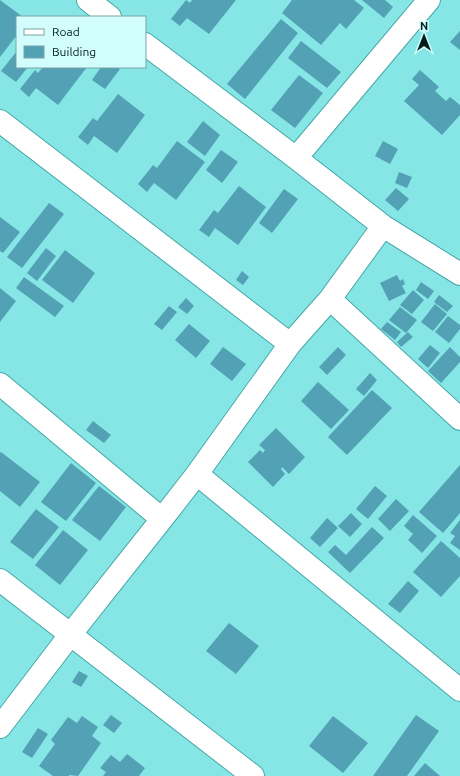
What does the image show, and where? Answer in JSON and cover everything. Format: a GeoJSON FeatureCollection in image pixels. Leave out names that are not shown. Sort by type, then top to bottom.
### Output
{"type":"FeatureCollection","features":[{"type":"Feature","properties":{"kind":"street"},"geometry":{"type":"LineString","coordinates":[[88,0],[109,16]]}},
{"type":"Feature","properties":{"kind":"street"},"geometry":{"type":"LineString","coordinates":[[296,158],[429,0]]}},
{"type":"Feature","properties":{"kind":"street"},"geometry":{"type":"LineString","coordinates":[[146,45],[383,226],[460,274]]}},
{"type":"Feature","properties":{"kind":"street"},"geometry":{"type":"LineString","coordinates":[[0,121],[290,344]]}},
{"type":"Feature","properties":{"kind":"street"},"geometry":{"type":"LineString","coordinates":[[0,727],[70,635],[197,474],[290,344],[330,299],[383,226]]}},
{"type":"Feature","properties":{"kind":"street"},"geometry":{"type":"LineString","coordinates":[[330,299],[460,419]]}},
{"type":"Feature","properties":{"kind":"street"},"geometry":{"type":"LineString","coordinates":[[0,384],[162,519]]}},
{"type":"Feature","properties":{"kind":"street"},"geometry":{"type":"LineString","coordinates":[[197,474],[460,690]]}},
{"type":"Feature","properties":{"kind":"street"},"geometry":{"type":"LineString","coordinates":[[0,580],[254,776]]}},
{"type":"Feature","properties":{"kind":"building"},"geometry":{"type":"Polygon","coordinates":[[[0,0],[22,16],[16,16],[16,36],[0,57],[0,0]]]}},
{"type":"Feature","properties":{"kind":"building"},"geometry":{"type":"Polygon","coordinates":[[[186,0],[190,3],[192,0],[236,0],[209,34],[187,18],[180,26],[171,19],[186,0]]]}},
{"type":"Feature","properties":{"kind":"building"},"geometry":{"type":"Polygon","coordinates":[[[292,0],[354,0],[364,8],[346,29],[340,23],[321,45],[282,13],[292,0]]]}},
{"type":"Feature","properties":{"kind":"building"},"geometry":{"type":"Polygon","coordinates":[[[362,0],[385,0],[393,7],[384,18],[362,0]]]}},
{"type":"Feature","properties":{"kind":"building"},"geometry":{"type":"Polygon","coordinates":[[[281,19],[298,33],[245,99],[227,84],[281,19]]]}},
{"type":"Feature","properties":{"kind":"building"},"geometry":{"type":"Polygon","coordinates":[[[460,31],[460,50],[450,42],[460,31]]]}},
{"type":"Feature","properties":{"kind":"building"},"geometry":{"type":"Polygon","coordinates":[[[301,41],[341,72],[327,88],[288,58],[301,41]]]}},
{"type":"Feature","properties":{"kind":"building"},"geometry":{"type":"Polygon","coordinates":[[[16,52],[16,68],[27,68],[16,82],[1,71],[16,52]]]}},
{"type":"Feature","properties":{"kind":"building"},"geometry":{"type":"Polygon","coordinates":[[[42,68],[86,68],[58,105],[36,88],[29,97],[20,89],[35,70],[38,73],[42,68]]]}},
{"type":"Feature","properties":{"kind":"building"},"geometry":{"type":"Polygon","coordinates":[[[100,68],[120,69],[105,89],[92,80],[100,68]]]}},
{"type":"Feature","properties":{"kind":"building"},"geometry":{"type":"Polygon","coordinates":[[[420,70],[439,87],[435,91],[446,101],[450,97],[460,105],[460,115],[442,135],[404,101],[419,85],[412,79],[420,70]]]}},
{"type":"Feature","properties":{"kind":"building"},"geometry":{"type":"Polygon","coordinates":[[[299,75],[323,93],[295,128],[271,110],[299,75]]]}},
{"type":"Feature","properties":{"kind":"building"},"geometry":{"type":"Polygon","coordinates":[[[118,94],[145,115],[117,153],[94,136],[88,145],[78,137],[93,118],[97,121],[118,94]]]}},
{"type":"Feature","properties":{"kind":"building"},"geometry":{"type":"Polygon","coordinates":[[[203,121],[220,135],[205,156],[187,142],[203,121]]]}},
{"type":"Feature","properties":{"kind":"building"},"geometry":{"type":"Polygon","coordinates":[[[177,141],[205,162],[176,200],[154,183],[147,192],[138,184],[153,165],[157,168],[177,141]]]}},
{"type":"Feature","properties":{"kind":"building"},"geometry":{"type":"Polygon","coordinates":[[[383,141],[398,149],[390,164],[375,156],[383,141]]]}},
{"type":"Feature","properties":{"kind":"building"},"geometry":{"type":"Polygon","coordinates":[[[221,150],[238,162],[222,183],[206,170],[221,150]]]}},
{"type":"Feature","properties":{"kind":"building"},"geometry":{"type":"Polygon","coordinates":[[[399,172],[412,177],[407,188],[395,183],[399,172]]]}},
{"type":"Feature","properties":{"kind":"building"},"geometry":{"type":"Polygon","coordinates":[[[239,186],[266,207],[238,245],[215,228],[209,237],[199,230],[214,210],[218,213],[239,186]]]}},
{"type":"Feature","properties":{"kind":"building"},"geometry":{"type":"Polygon","coordinates":[[[396,188],[409,199],[398,211],[385,200],[396,188]]]}},
{"type":"Feature","properties":{"kind":"building"},"geometry":{"type":"Polygon","coordinates":[[[284,189],[298,199],[272,233],[259,223],[284,189]]]}},
{"type":"Feature","properties":{"kind":"building"},"geometry":{"type":"Polygon","coordinates":[[[49,203],[64,214],[22,268],[7,257],[49,203]]]}},
{"type":"Feature","properties":{"kind":"building"},"geometry":{"type":"Polygon","coordinates":[[[0,217],[20,232],[3,253],[0,251],[0,217]]]}},
{"type":"Feature","properties":{"kind":"building"},"geometry":{"type":"Polygon","coordinates":[[[46,248],[56,256],[37,281],[27,273],[46,248]]]}},
{"type":"Feature","properties":{"kind":"building"},"geometry":{"type":"Polygon","coordinates":[[[65,250],[95,273],[73,303],[42,280],[65,250]]]}},
{"type":"Feature","properties":{"kind":"building"},"geometry":{"type":"Polygon","coordinates":[[[242,271],[249,277],[243,285],[236,280],[242,271]]]}},
{"type":"Feature","properties":{"kind":"building"},"geometry":{"type":"Polygon","coordinates":[[[397,275],[400,281],[403,279],[405,284],[402,286],[406,293],[389,301],[380,283],[397,275]]]}},
{"type":"Feature","properties":{"kind":"building"},"geometry":{"type":"Polygon","coordinates":[[[24,277],[64,306],[55,317],[16,288],[24,277]]]}},
{"type":"Feature","properties":{"kind":"building"},"geometry":{"type":"Polygon","coordinates":[[[421,282],[434,291],[428,299],[416,290],[421,282]]]}},
{"type":"Feature","properties":{"kind":"building"},"geometry":{"type":"Polygon","coordinates":[[[0,288],[16,301],[0,322],[0,288]]]}},
{"type":"Feature","properties":{"kind":"building"},"geometry":{"type":"Polygon","coordinates":[[[413,290],[424,300],[412,314],[400,305],[413,290]]]}},
{"type":"Feature","properties":{"kind":"building"},"geometry":{"type":"Polygon","coordinates":[[[439,295],[453,306],[447,312],[434,302],[439,295]]]}},
{"type":"Feature","properties":{"kind":"building"},"geometry":{"type":"Polygon","coordinates":[[[186,298],[194,306],[187,314],[178,307],[186,298]]]}},
{"type":"Feature","properties":{"kind":"building"},"geometry":{"type":"Polygon","coordinates":[[[435,304],[447,314],[433,331],[421,322],[435,304]]]}},
{"type":"Feature","properties":{"kind":"building"},"geometry":{"type":"Polygon","coordinates":[[[169,306],[177,312],[162,330],[154,324],[169,306]]]}},
{"type":"Feature","properties":{"kind":"building"},"geometry":{"type":"Polygon","coordinates":[[[400,307],[417,320],[406,333],[389,320],[400,307]]]}},
{"type":"Feature","properties":{"kind":"building"},"geometry":{"type":"Polygon","coordinates":[[[448,316],[460,325],[460,329],[449,343],[435,332],[448,316]]]}},
{"type":"Feature","properties":{"kind":"building"},"geometry":{"type":"Polygon","coordinates":[[[387,322],[401,332],[395,340],[381,329],[387,322]]]}},
{"type":"Feature","properties":{"kind":"building"},"geometry":{"type":"Polygon","coordinates":[[[189,324],[210,341],[196,358],[175,340],[189,324]]]}},
{"type":"Feature","properties":{"kind":"building"},"geometry":{"type":"Polygon","coordinates":[[[408,332],[413,337],[401,347],[397,342],[408,332]]]}},
{"type":"Feature","properties":{"kind":"building"},"geometry":{"type":"Polygon","coordinates":[[[430,345],[440,353],[428,368],[418,359],[430,345]]]}},
{"type":"Feature","properties":{"kind":"building"},"geometry":{"type":"Polygon","coordinates":[[[223,347],[246,364],[232,381],[210,364],[223,347]]]}},
{"type":"Feature","properties":{"kind":"building"},"geometry":{"type":"Polygon","coordinates":[[[338,347],[346,355],[327,375],[319,367],[338,347]]]}},
{"type":"Feature","properties":{"kind":"building"},"geometry":{"type":"Polygon","coordinates":[[[450,347],[460,357],[460,362],[441,383],[428,371],[450,347]]]}},
{"type":"Feature","properties":{"kind":"building"},"geometry":{"type":"Polygon","coordinates":[[[370,373],[377,380],[364,396],[356,389],[370,373]]]}},
{"type":"Feature","properties":{"kind":"building"},"geometry":{"type":"Polygon","coordinates":[[[318,382],[349,410],[331,429],[301,401],[318,382]]]}},
{"type":"Feature","properties":{"kind":"building"},"geometry":{"type":"Polygon","coordinates":[[[372,390],[392,408],[347,455],[328,437],[372,390]]]}},
{"type":"Feature","properties":{"kind":"building"},"geometry":{"type":"Polygon","coordinates":[[[93,421],[111,435],[104,443],[86,430],[93,421]]]}},
{"type":"Feature","properties":{"kind":"building"},"geometry":{"type":"Polygon","coordinates":[[[276,428],[305,457],[289,474],[282,467],[281,469],[285,474],[273,487],[248,462],[260,450],[263,453],[265,450],[259,445],[276,428]]]}},
{"type":"Feature","properties":{"kind":"building"},"geometry":{"type":"Polygon","coordinates":[[[1,452],[40,482],[20,507],[0,491],[1,452]]]}},
{"type":"Feature","properties":{"kind":"building"},"geometry":{"type":"Polygon","coordinates":[[[71,463],[96,483],[66,521],[41,502],[71,463]]]}},
{"type":"Feature","properties":{"kind":"building"},"geometry":{"type":"Polygon","coordinates":[[[460,465],[460,513],[443,533],[419,512],[460,465]]]}},
{"type":"Feature","properties":{"kind":"building"},"geometry":{"type":"Polygon","coordinates":[[[99,486],[126,507],[100,541],[72,520],[99,486]]]}},
{"type":"Feature","properties":{"kind":"building"},"geometry":{"type":"Polygon","coordinates":[[[375,486],[387,496],[368,519],[356,509],[375,486]]]}},
{"type":"Feature","properties":{"kind":"building"},"geometry":{"type":"Polygon","coordinates":[[[396,499],[409,511],[390,531],[378,519],[396,499]]]}},
{"type":"Feature","properties":{"kind":"building"},"geometry":{"type":"Polygon","coordinates":[[[36,509],[59,527],[33,559],[10,542],[36,509]]]}},
{"type":"Feature","properties":{"kind":"building"},"geometry":{"type":"Polygon","coordinates":[[[351,513],[362,524],[350,537],[338,526],[351,513]]]}},
{"type":"Feature","properties":{"kind":"building"},"geometry":{"type":"Polygon","coordinates":[[[413,515],[437,536],[422,553],[408,540],[413,534],[404,526],[413,515]]]}},
{"type":"Feature","properties":{"kind":"building"},"geometry":{"type":"Polygon","coordinates":[[[327,518],[338,528],[320,547],[310,538],[327,518]]]}},
{"type":"Feature","properties":{"kind":"building"},"geometry":{"type":"Polygon","coordinates":[[[460,520],[460,550],[450,543],[455,536],[450,533],[460,520]]]}},
{"type":"Feature","properties":{"kind":"building"},"geometry":{"type":"Polygon","coordinates":[[[372,527],[384,538],[350,573],[328,552],[335,545],[346,555],[372,527]]]}},
{"type":"Feature","properties":{"kind":"building"},"geometry":{"type":"Polygon","coordinates":[[[63,530],[88,550],[60,585],[35,565],[63,530]]]}},
{"type":"Feature","properties":{"kind":"building"},"geometry":{"type":"Polygon","coordinates":[[[441,541],[460,558],[460,576],[441,597],[413,572],[441,541]]]}},
{"type":"Feature","properties":{"kind":"building"},"geometry":{"type":"Polygon","coordinates":[[[408,581],[419,591],[400,613],[388,604],[408,581]]]}},
{"type":"Feature","properties":{"kind":"building"},"geometry":{"type":"Polygon","coordinates":[[[229,623],[259,646],[236,674],[206,651],[229,623]]]}},
{"type":"Feature","properties":{"kind":"building"},"geometry":{"type":"Polygon","coordinates":[[[79,671],[88,676],[81,687],[72,682],[79,671]]]}},
{"type":"Feature","properties":{"kind":"building"},"geometry":{"type":"Polygon","coordinates":[[[111,715],[122,723],[114,733],[103,725],[111,715]]]}},
{"type":"Feature","properties":{"kind":"building"},"geometry":{"type":"Polygon","coordinates":[[[416,715],[439,731],[407,776],[373,776],[416,715]]]}},
{"type":"Feature","properties":{"kind":"building"},"geometry":{"type":"Polygon","coordinates":[[[82,716],[98,727],[92,736],[101,743],[78,776],[53,776],[39,766],[55,744],[51,740],[68,717],[77,723],[82,716]]]}},
{"type":"Feature","properties":{"kind":"building"},"geometry":{"type":"Polygon","coordinates":[[[333,716],[368,743],[343,773],[309,746],[333,716]]]}},
{"type":"Feature","properties":{"kind":"building"},"geometry":{"type":"Polygon","coordinates":[[[38,728],[48,734],[32,758],[22,752],[38,728]]]}},
{"type":"Feature","properties":{"kind":"building"},"geometry":{"type":"Polygon","coordinates":[[[127,754],[145,768],[139,776],[103,776],[106,772],[100,768],[111,755],[120,762],[127,754]]]}},
{"type":"Feature","properties":{"kind":"building"},"geometry":{"type":"Polygon","coordinates":[[[425,763],[440,776],[414,776],[425,763]]]}}]}
